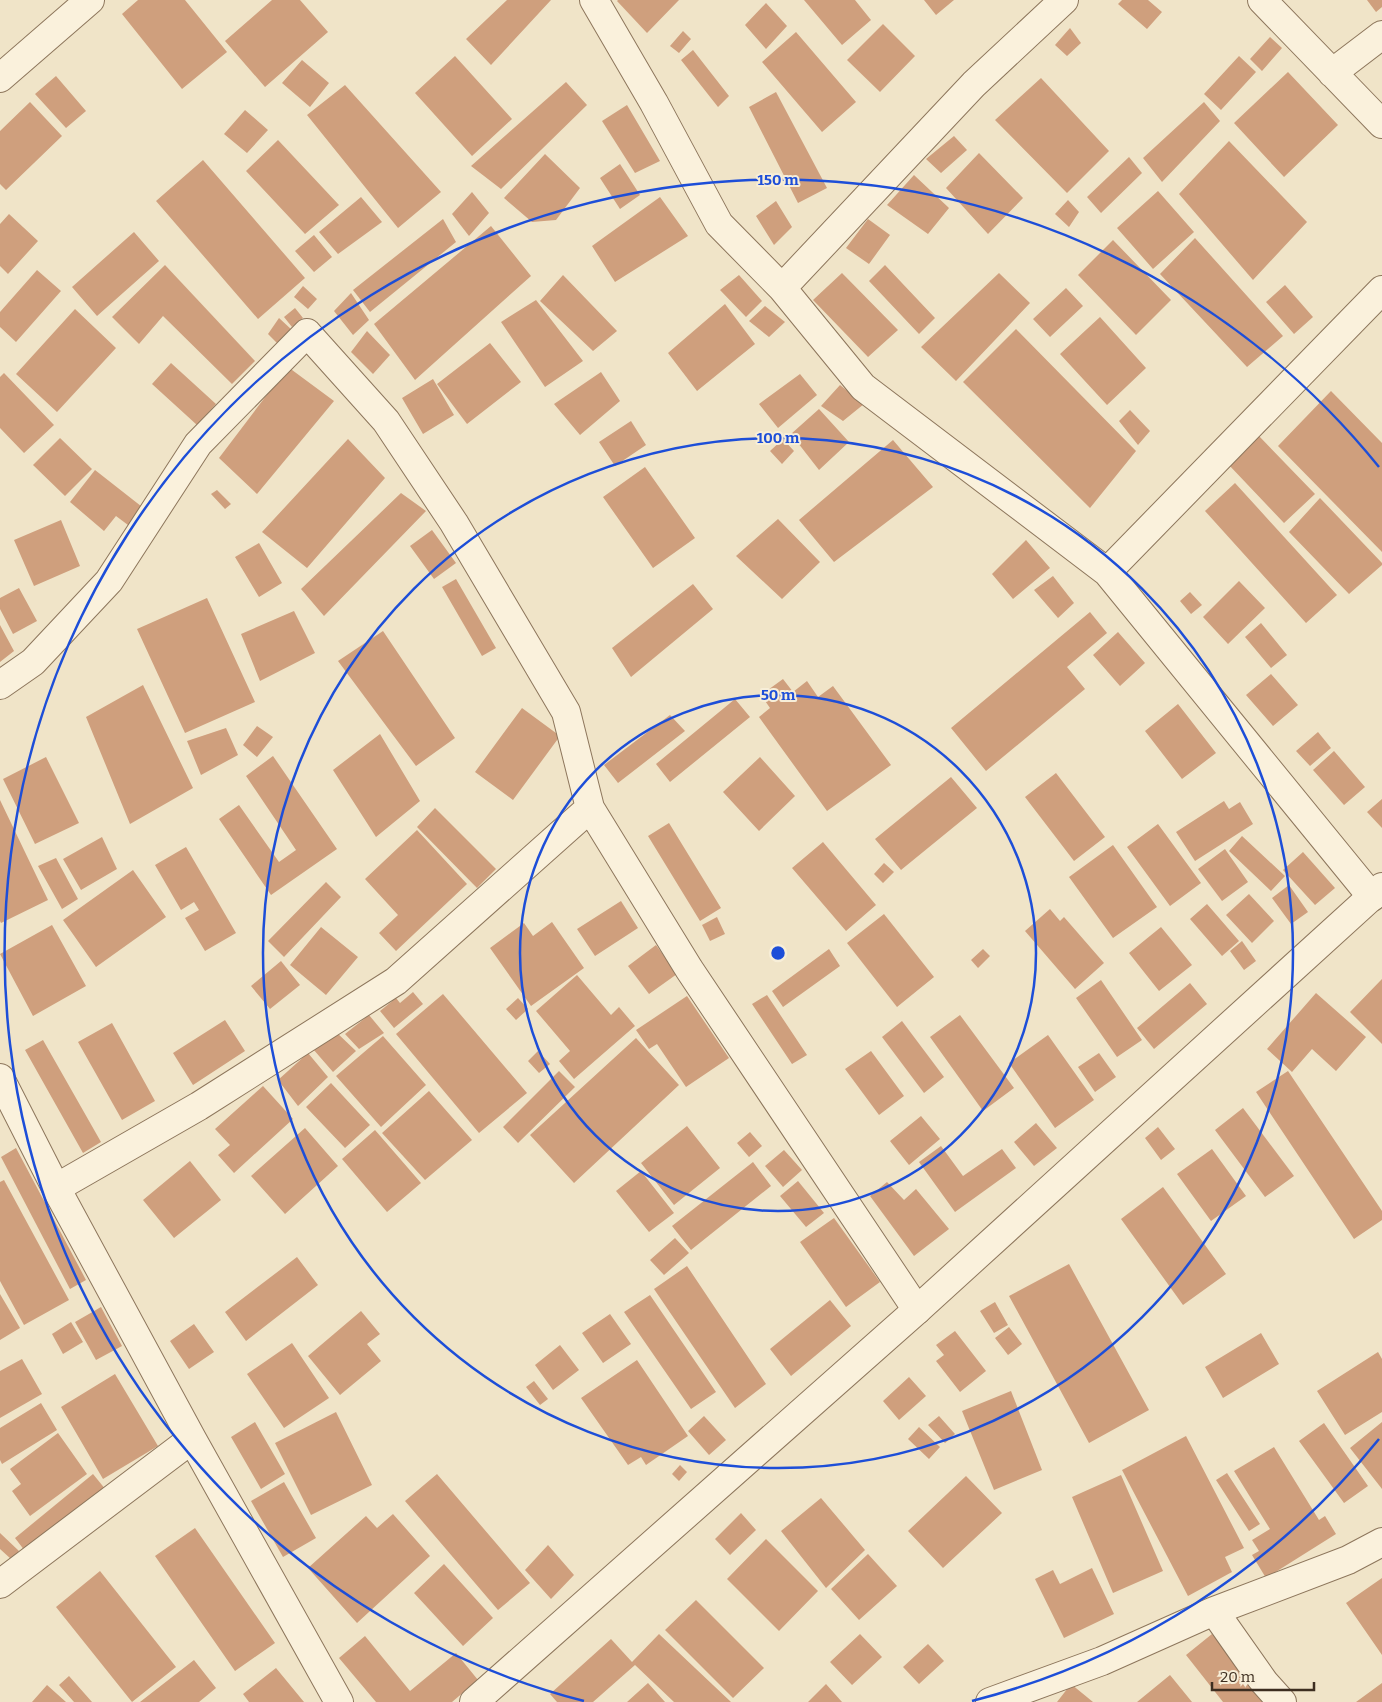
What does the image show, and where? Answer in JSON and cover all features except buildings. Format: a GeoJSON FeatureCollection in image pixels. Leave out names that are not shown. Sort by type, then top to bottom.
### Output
{"type":"FeatureCollection","features":[{"type":"Feature","properties":{"kind":"street"},"geometry":{"type":"LineString","coordinates":[[0,78],[90,0]]}},
{"type":"Feature","properties":{"kind":"street"},"geometry":{"type":"LineString","coordinates":[[474,1702],[917,1310],[1377,892],[1107,572],[863,386],[782,288],[719,224],[654,103],[594,0]]}},
{"type":"Feature","properties":{"kind":"street"},"geometry":{"type":"LineString","coordinates":[[782,288],[974,84],[1064,0]]}},
{"type":"Feature","properties":{"kind":"street"},"geometry":{"type":"LineString","coordinates":[[1262,0],[1382,124]]}},
{"type":"Feature","properties":{"kind":"street"},"geometry":{"type":"LineString","coordinates":[[1332,72],[1382,35]]}},
{"type":"Feature","properties":{"kind":"street"},"geometry":{"type":"LineString","coordinates":[[1107,572],[1382,290]]}},
{"type":"Feature","properties":{"kind":"street"},"geometry":{"type":"LineString","coordinates":[[0,685],[33,662],[109,581],[198,444],[308,333],[386,421],[454,522],[566,712],[590,808],[689,968],[917,1310]]}},
{"type":"Feature","properties":{"kind":"street"},"geometry":{"type":"LineString","coordinates":[[56,1188],[200,1106],[396,980],[590,808]]}},
{"type":"Feature","properties":{"kind":"street"},"geometry":{"type":"LineString","coordinates":[[3,1090],[192,1439],[339,1702]]}},
{"type":"Feature","properties":{"kind":"street"},"geometry":{"type":"LineString","coordinates":[[0,1584],[192,1439]]}},
{"type":"Feature","properties":{"kind":"street"},"geometry":{"type":"LineString","coordinates":[[990,1702],[1102,1661],[1214,1611],[1348,1560],[1382,1542]]}},
{"type":"Feature","properties":{"kind":"street"},"geometry":{"type":"LineString","coordinates":[[1214,1611],[1264,1682],[1282,1702]]}}]}
